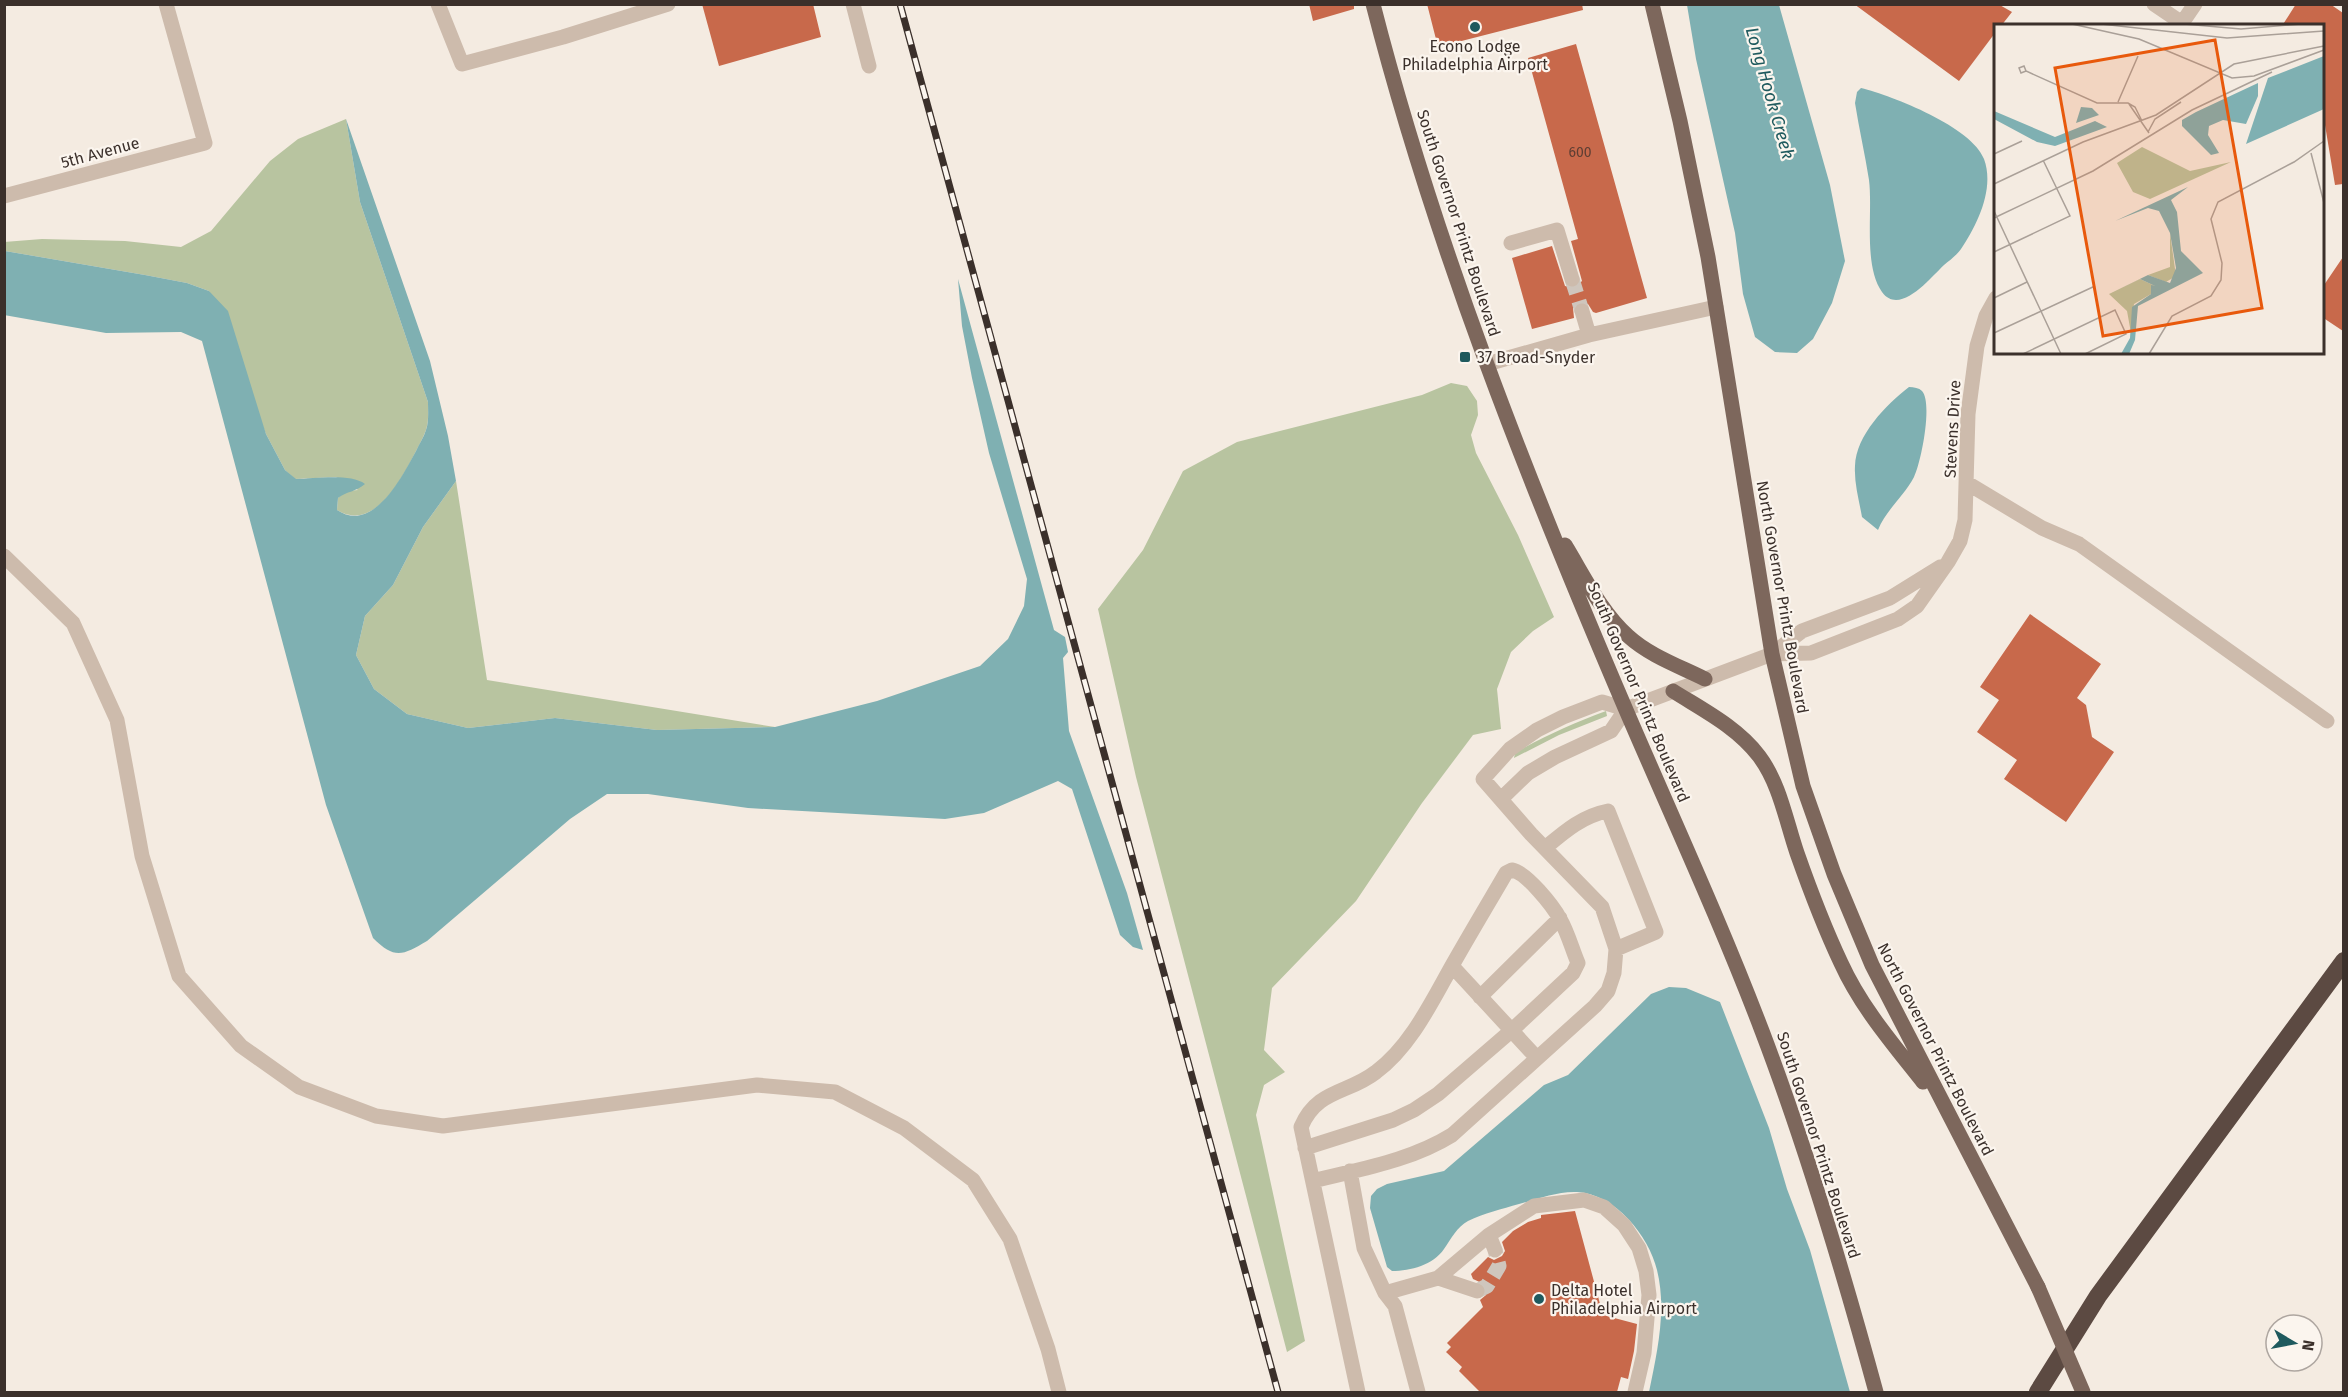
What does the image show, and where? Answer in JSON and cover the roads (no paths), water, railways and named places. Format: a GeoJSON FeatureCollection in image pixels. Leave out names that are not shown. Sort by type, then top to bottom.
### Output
{"type":"FeatureCollection","features":[{"type":"Feature","properties":{"kind":"highway"},"geometry":{"type":"LineString","coordinates":[[2038,1392],[2098,1296],[2343,961]]}},
{"type":"Feature","properties":{"kind":"main road","name":"South Governor Printz Boulevard"},"geometry":{"type":"LineString","coordinates":[[1373,4],[1420,167],[1487,364],[1626,709],[1737,967],[1779,1078],[1824,1212],[1876,1392]]}},
{"type":"Feature","properties":{"kind":"main road","name":"North Governor Printz Boulevard"},"geometry":{"type":"LineString","coordinates":[[1652,4],[1690,168],[1716,307],[1772,654],[1803,786],[1830,865],[1872,965],[2038,1287],[2082,1392]]}},
{"type":"Feature","properties":{"kind":"main road"},"geometry":{"type":"LineString","coordinates":[[1546,515],[1605,609],[1628,636],[1645,649],[1705,679]]}},
{"type":"Feature","properties":{"kind":"main road"},"geometry":{"type":"LineString","coordinates":[[1673,691],[1726,724],[1764,763],[1773,780],[1818,910],[1842,965],[1869,1012],[1946,1111]]}},
{"type":"Feature","properties":{"kind":"street","name":"5th Avenue"},"geometry":{"type":"LineString","coordinates":[[4,196],[205,143],[166,4]]}},
{"type":"Feature","properties":{"kind":"street"},"geometry":{"type":"LineString","coordinates":[[440,5],[462,64],[563,37],[668,4]]}},
{"type":"Feature","properties":{"kind":"street"},"geometry":{"type":"LineString","coordinates":[[853,4],[869,66]]}},
{"type":"Feature","properties":{"kind":"street"},"geometry":{"type":"LineString","coordinates":[[2154,4],[2181,24],[2195,4]]}},
{"type":"Feature","properties":{"kind":"street"},"geometry":{"type":"LineString","coordinates":[[1511,243],[1557,230],[1572,279]]}},
{"type":"Feature","properties":{"kind":"street","name":"Stevens Drive"},"geometry":{"type":"LineString","coordinates":[[1772,654],[1810,653],[1898,619],[1917,606],[1948,562],[1962,532],[1967,483],[1968,414],[1974,360],[1981,331],[1994,300]]}},
{"type":"Feature","properties":{"kind":"street"},"geometry":{"type":"LineString","coordinates":[[1487,364],[1588,335],[1716,307]]}},
{"type":"Feature","properties":{"kind":"street"},"geometry":{"type":"LineString","coordinates":[[1582,311],[1588,335]]}},
{"type":"Feature","properties":{"kind":"street"},"geometry":{"type":"LineString","coordinates":[[1967,483],[2042,528],[2079,544],[2327,721]]}},
{"type":"Feature","properties":{"kind":"street"},"geometry":{"type":"LineString","coordinates":[[4,556],[73,624],[117,720],[142,856],[179,976],[241,1046],[299,1087],[376,1116],[443,1126],[757,1085],[835,1092],[904,1128],[973,1180],[1010,1239],[1048,1349],[1059,1392]]}},
{"type":"Feature","properties":{"kind":"street","name":"Stevens Drive"},"geometry":{"type":"LineString","coordinates":[[1626,709],[1772,654],[1802,631],[1890,598],[1948,562]]}},
{"type":"Feature","properties":{"kind":"street"},"geometry":{"type":"LineString","coordinates":[[1313,1181],[1415,1154],[1452,1135],[1595,1006],[1608,991],[1614,973],[1616,950],[1602,907],[1545,848],[1483,779],[1510,749],[1537,730],[1563,717],[1602,702],[1626,709],[1611,731],[1555,757],[1528,774],[1501,799]]}},
{"type":"Feature","properties":{"kind":"street"},"geometry":{"type":"LineString","coordinates":[[1545,848],[1573,824],[1595,813],[1608,811],[1656,932],[1616,950]]}},
{"type":"Feature","properties":{"kind":"street"},"geometry":{"type":"LineString","coordinates":[[1305,1148],[1393,1120],[1414,1110],[1438,1094],[1573,973],[1578,963],[1560,918],[1519,871],[1512,870],[1506,873],[1432,1002],[1394,1055],[1375,1073],[1321,1101],[1306,1113],[1300,1127],[1358,1392]]}},
{"type":"Feature","properties":{"kind":"street"},"geometry":{"type":"LineString","coordinates":[[1480,997],[1560,918]]}},
{"type":"Feature","properties":{"kind":"street"},"geometry":{"type":"LineString","coordinates":[[1452,966],[1537,1058]]}},
{"type":"Feature","properties":{"kind":"street"},"geometry":{"type":"LineString","coordinates":[[1350,1172],[1364,1248],[1385,1293],[1395,1306],[1418,1392]]}},
{"type":"Feature","properties":{"kind":"street"},"geometry":{"type":"LineString","coordinates":[[1385,1293],[1438,1278],[1492,1242],[1534,1206],[1584,1200],[1604,1207],[1624,1226],[1639,1248],[1649,1295],[1644,1353],[1635,1392]]}},
{"type":"Feature","properties":{"kind":"street"},"geometry":{"type":"LineString","coordinates":[[1438,1278],[1477,1291]]}},
{"type":"Feature","properties":{"kind":"water","name":"Long Hook Creek"},"geometry":{"type":"Polygon","coordinates":[[[1687,5],[1779,5],[1830,185],[1845,261],[1832,303],[1813,339],[1797,353],[1775,352],[1755,337],[1743,294],[1735,233],[1696,59],[1687,5]]]}},
{"type":"Feature","properties":{"kind":"water"},"geometry":{"type":"Polygon","coordinates":[[[1861,88],[1930,114],[1948,125],[1977,147],[1987,170],[1983,206],[1961,249],[1924,285],[1898,300],[1889,298],[1882,292],[1873,268],[1869,180],[1855,103],[1857,92],[1861,88]]]}},
{"type":"Feature","properties":{"kind":"water"},"geometry":{"type":"Polygon","coordinates":[[[346,119],[430,361],[456,481],[423,527],[393,585],[365,616],[356,655],[374,689],[407,714],[468,728],[555,718],[657,730],[775,727],[877,701],[980,666],[1008,639],[1024,606],[1027,579],[989,453],[962,326],[958,279],[1054,630],[1065,637],[1068,652],[1063,658],[1069,731],[1127,893],[1143,950],[1133,947],[1120,935],[1072,789],[1058,781],[984,813],[945,819],[748,808],[648,794],[607,794],[570,819],[427,941],[412,950],[399,953],[387,950],[373,938],[326,805],[202,341],[181,332],[106,333],[4,315],[5,251],[187,283],[209,291],[228,311],[266,434],[285,470],[296,479],[341,478],[365,484],[338,498],[337,510],[350,515],[363,515],[374,509],[394,487],[423,438],[428,423],[428,402],[360,202],[346,119]]]}},
{"type":"Feature","properties":{"kind":"water"},"geometry":{"type":"Polygon","coordinates":[[[1909,387],[1921,390],[1925,398],[1926,420],[1923,447],[1914,477],[1878,530],[1862,517],[1855,479],[1857,454],[1866,432],[1882,412],[1909,387]]]}},
{"type":"Feature","properties":{"kind":"water"},"geometry":{"type":"Polygon","coordinates":[[[1669,987],[1686,988],[1720,1002],[1769,1128],[1787,1189],[1810,1250],[1850,1392],[1649,1392],[1658,1347],[1661,1316],[1657,1270],[1646,1244],[1628,1219],[1604,1200],[1591,1195],[1577,1192],[1555,1194],[1480,1216],[1461,1226],[1439,1255],[1428,1263],[1399,1271],[1392,1271],[1387,1267],[1370,1208],[1371,1196],[1377,1189],[1387,1184],[1444,1171],[1544,1085],[1568,1075],[1651,994],[1669,987]]]}},
{"type":"Feature","properties":{"kind":"tunnel"},"geometry":{"type":"LineString","coordinates":[[1572,279],[1582,311]]}},
{"type":"Feature","properties":{"kind":"tunnel"},"geometry":{"type":"LineString","coordinates":[[1477,1291],[1487,1286],[1499,1266],[1495,1250]]}},
{"type":"Feature","properties":{"kind":"railway"},"geometry":{"type":"LineString","coordinates":[[900,4],[1278,1392]]}},
{"type":"Feature","properties":{"kind":"place","name":"Econo Lodge Philadelphia Airport"},"geometry":{"type":"Point","coordinates":[1475,27]}},
{"type":"Feature","properties":{"kind":"place","name":"37 Broad-Snyder"},"geometry":{"type":"Point","coordinates":[1465,357]}},
{"type":"Feature","properties":{"kind":"place","name":"Delta Hotel Philadelphia Airport"},"geometry":{"type":"Point","coordinates":[1539,1299]}}]}
